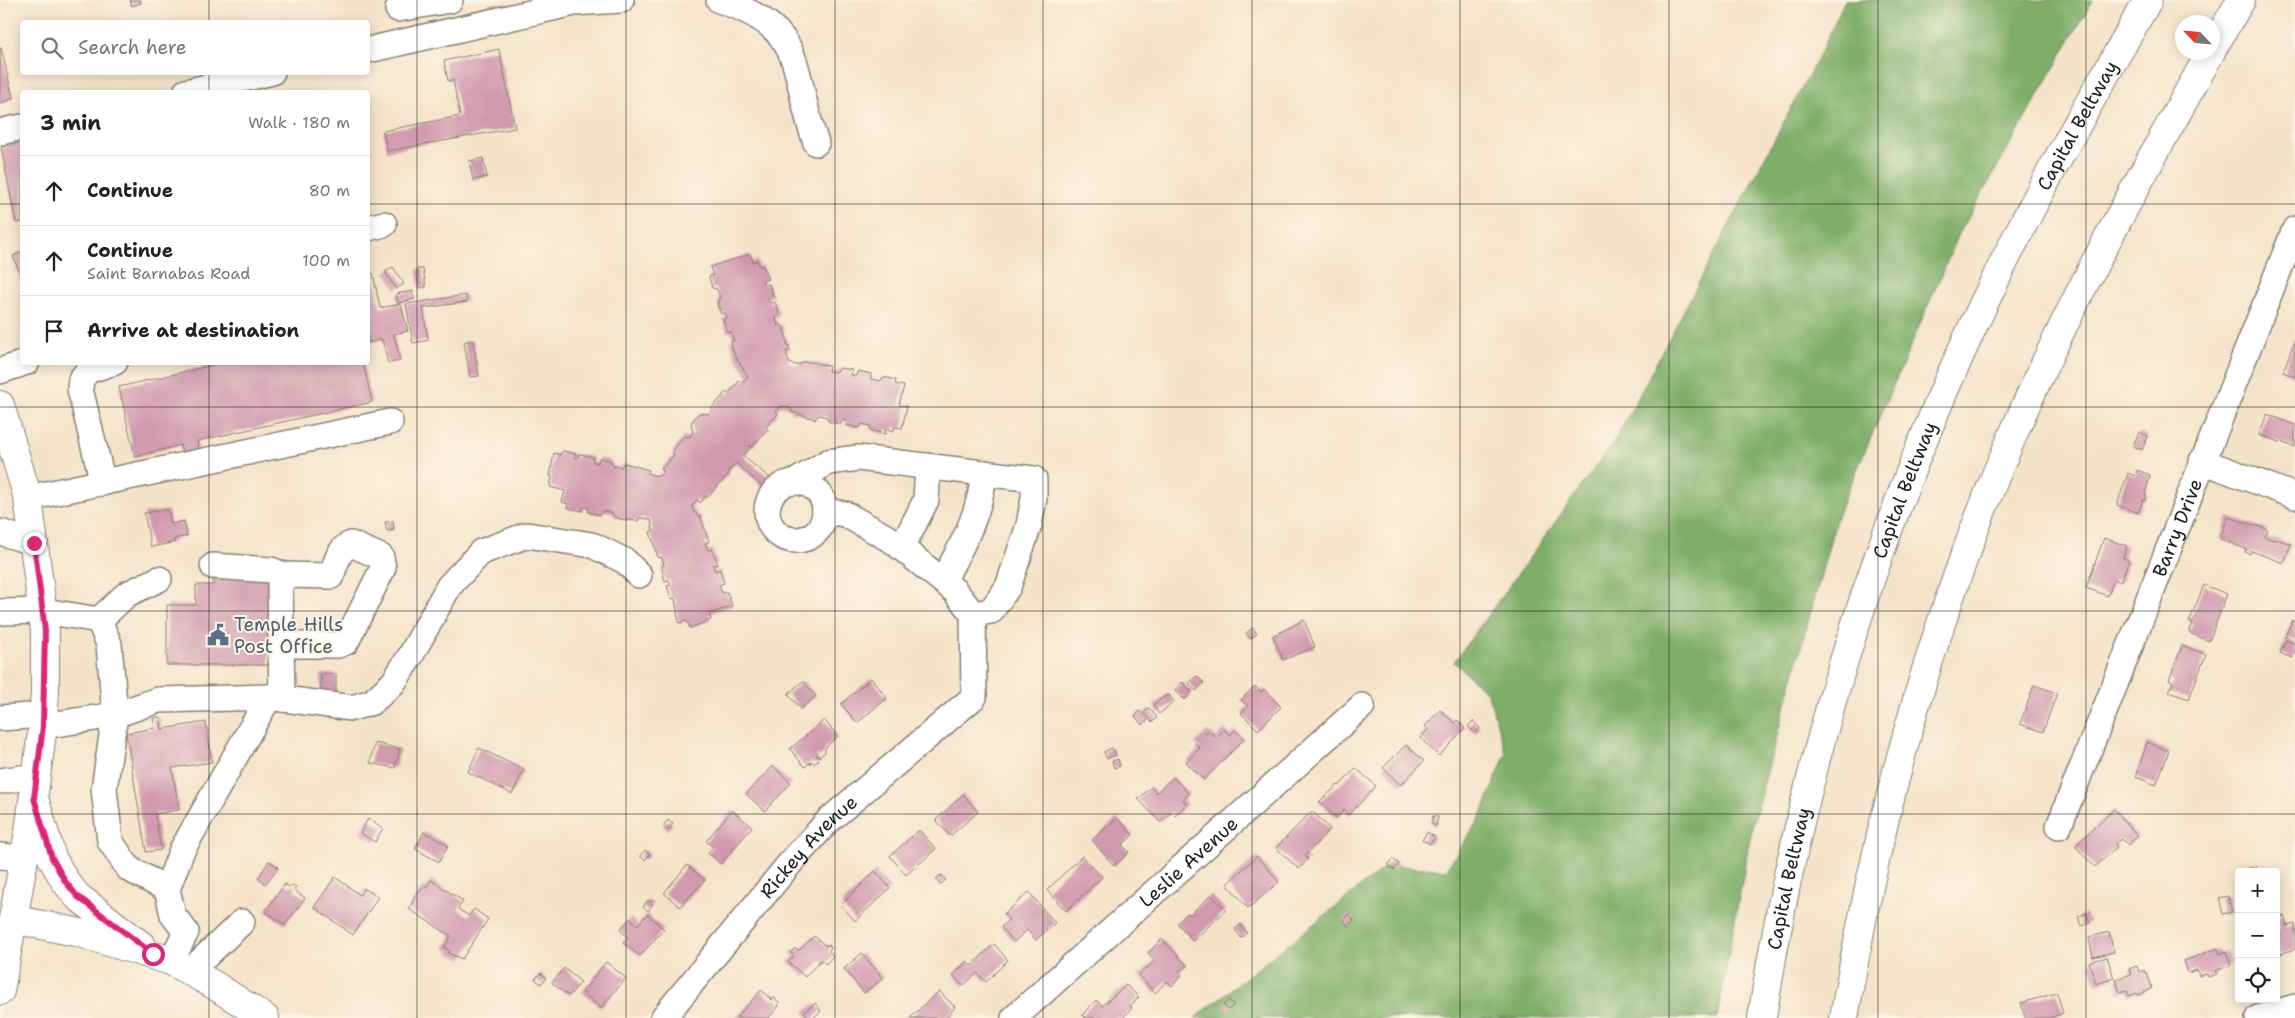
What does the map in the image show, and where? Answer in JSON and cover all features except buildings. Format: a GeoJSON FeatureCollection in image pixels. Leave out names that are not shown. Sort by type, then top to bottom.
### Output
{"type":"FeatureCollection","features":[{"type":"Feature","properties":{"kind":"main road","name":"Capital Beltway"},"geometry":{"type":"LineString","coordinates":[[1762,1018],[1785,893],[1834,694],[1866,593],[1907,483],[1945,390],[1999,271],[2054,166],[2148,0]]}},
{"type":"Feature","properties":{"kind":"main road"},"geometry":{"type":"LineString","coordinates":[[2220,36],[2240,0]]}},
{"type":"Feature","properties":{"kind":"main road"},"geometry":{"type":"LineString","coordinates":[[1844,1018],[1882,833],[1906,740],[1941,622],[1980,519],[2017,424],[2071,308],[2124,207],[2207,60]]}},
{"type":"Feature","properties":{"kind":"main road"},"geometry":{"type":"LineString","coordinates":[[0,405],[7,455],[28,498],[44,611],[45,639],[43,721],[35,787],[12,857],[0,991]]}},
{"type":"Feature","properties":{"kind":"main road"},"geometry":{"type":"LineString","coordinates":[[35,787],[52,858],[65,881],[77,896],[171,962],[265,1018]]}},
{"type":"Feature","properties":{"kind":"main road"},"geometry":{"type":"LineString","coordinates":[[6,918],[80,934],[171,962]]}},
{"type":"Feature","properties":{"kind":"street"},"geometry":{"type":"LineString","coordinates":[[398,9],[450,0]]}},
{"type":"Feature","properties":{"kind":"street"},"geometry":{"type":"LineString","coordinates":[[464,0],[469,26]]}},
{"type":"Feature","properties":{"kind":"street"},"geometry":{"type":"LineString","coordinates":[[370,50],[469,26],[520,7],[621,0]]}},
{"type":"Feature","properties":{"kind":"street"},"geometry":{"type":"LineString","coordinates":[[730,2],[772,26],[792,53],[797,65],[806,116],[816,143]]}},
{"type":"Feature","properties":{"kind":"street"},"geometry":{"type":"LineString","coordinates":[[206,90],[237,87],[265,75]]}},
{"type":"Feature","properties":{"kind":"street"},"geometry":{"type":"LineString","coordinates":[[0,132],[20,127]]}},
{"type":"Feature","properties":{"kind":"street","name":"Barry Drive"},"geometry":{"type":"LineString","coordinates":[[2060,826],[2202,461],[2295,230]]}},
{"type":"Feature","properties":{"kind":"street"},"geometry":{"type":"LineString","coordinates":[[0,371],[20,364]]}},
{"type":"Feature","properties":{"kind":"street"},"geometry":{"type":"LineString","coordinates":[[103,482],[80,390],[81,379],[89,370],[106,365]]}},
{"type":"Feature","properties":{"kind":"street"},"geometry":{"type":"LineString","coordinates":[[28,498],[390,422]]}},
{"type":"Feature","properties":{"kind":"street"},"geometry":{"type":"LineString","coordinates":[[796,482],[828,462],[858,458],[1034,479],[1034,498],[1029,525],[1008,587],[991,611],[974,614],[955,591],[900,547],[845,514],[825,511]]}},
{"type":"Feature","properties":{"kind":"street"},"geometry":{"type":"LineString","coordinates":[[2202,461],[2295,496]]}},
{"type":"Feature","properties":{"kind":"street"},"geometry":{"type":"LineString","coordinates":[[900,547],[912,530],[926,500],[928,466]]}},
{"type":"Feature","properties":{"kind":"street"},"geometry":{"type":"LineString","coordinates":[[943,581],[972,527],[982,492],[984,473]]}},
{"type":"Feature","properties":{"kind":"street"},"geometry":{"type":"LineString","coordinates":[[796,482],[807,484],[816,490],[823,500],[825,511],[820,527],[807,539],[790,540],[775,533],[769,523],[766,512],[768,500],[775,491],[784,484],[796,482]]}},
{"type":"Feature","properties":{"kind":"street"},"geometry":{"type":"LineString","coordinates":[[0,532],[34,543]]}},
{"type":"Feature","properties":{"kind":"street"},"geometry":{"type":"LineString","coordinates":[[0,718],[43,721],[115,715],[158,700],[275,698],[352,708],[372,702],[393,682],[450,586],[481,552],[528,535],[592,545],[625,562],[639,575]]}},
{"type":"Feature","properties":{"kind":"street"},"geometry":{"type":"LineString","coordinates":[[213,566],[271,570],[283,575],[331,576],[341,551],[345,546],[351,544],[381,557],[383,568],[346,642],[338,645],[281,646]]}},
{"type":"Feature","properties":{"kind":"street"},"geometry":{"type":"LineString","coordinates":[[171,962],[186,932],[174,915],[167,889],[182,850],[275,698],[281,646],[280,586],[283,575]]}},
{"type":"Feature","properties":{"kind":"street"},"geometry":{"type":"LineString","coordinates":[[99,620],[128,594],[159,579]]}},
{"type":"Feature","properties":{"kind":"street"},"geometry":{"type":"LineString","coordinates":[[0,612],[44,611],[99,620]]}},
{"type":"Feature","properties":{"kind":"street","name":"Rickey Avenue"},"geometry":{"type":"LineString","coordinates":[[663,1018],[791,862],[828,821],[974,697],[974,614]]}},
{"type":"Feature","properties":{"kind":"street"},"geometry":{"type":"LineString","coordinates":[[99,620],[109,644],[115,715],[104,789],[110,841],[129,869],[167,889]]}},
{"type":"Feature","properties":{"kind":"street","name":"Leslie Avenue"},"geometry":{"type":"LineString","coordinates":[[1014,1018],[1362,706]]}},
{"type":"Feature","properties":{"kind":"street"},"geometry":{"type":"LineString","coordinates":[[0,781],[35,787]]}},
{"type":"Feature","properties":{"kind":"street"},"geometry":{"type":"LineString","coordinates":[[171,962],[242,922]]}},
{"type":"Feature","properties":{"kind":"street"},"geometry":{"type":"LineString","coordinates":[[2258,1018],[2295,1007]]}},
{"type":"Feature","properties":{"kind":"green space"},"geometry":{"type":"Polygon","coordinates":[[[1845,0],[2093,0],[1959,234],[1837,516],[1752,827],[1717,1018],[1195,1018],[1388,865],[1446,870],[1481,816],[1506,753],[1488,694],[1454,662],[1617,437],[1822,50],[1845,0]]]}},
{"type":"Feature","properties":{"kind":"place","name":"Temple Hills Post Office"},"geometry":{"type":"Point","coordinates":[218,635]}},
{"type":"Feature","properties":{"kind":"route"},"geometry":{"type":"LineString","coordinates":[[34,543],[44,611],[45,692],[43,726],[34,798],[52,858],[65,881],[77,896],[153,954]]}}]}
